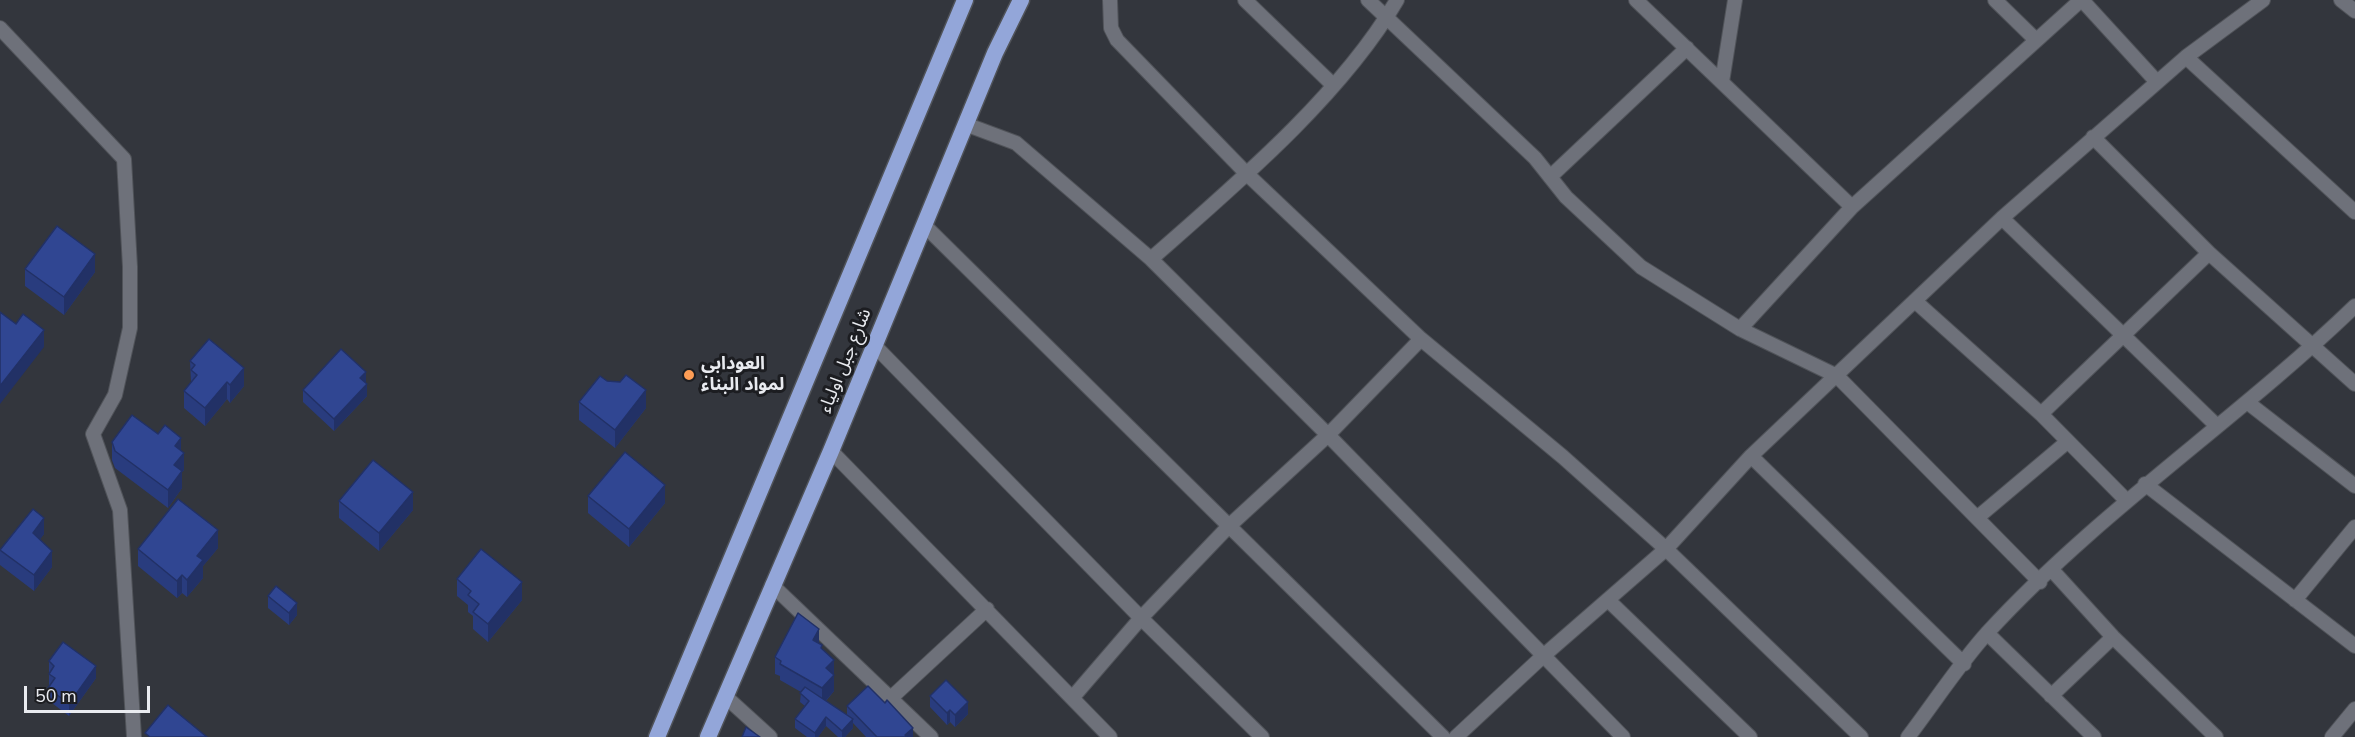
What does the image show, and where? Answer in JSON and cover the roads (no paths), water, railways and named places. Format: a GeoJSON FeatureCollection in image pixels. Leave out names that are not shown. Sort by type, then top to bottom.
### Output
{"type":"FeatureCollection","features":[{"type":"Feature","properties":{"kind":"highway","name":"شارع جبل اولياء"},"geometry":{"type":"LineString","coordinates":[[657,737],[965,0]]}},
{"type":"Feature","properties":{"kind":"highway","name":"شارع جبل اولياء"},"geometry":{"type":"LineString","coordinates":[[708,737],[831,451],[965,124],[1021,0]]}},
{"type":"Feature","properties":{"kind":"street"},"geometry":{"type":"LineString","coordinates":[[1110,0],[1111,28],[1117,40],[1247,174],[1420,339],[1563,457],[1666,549],[1861,737]]}},
{"type":"Feature","properties":{"kind":"street"},"geometry":{"type":"LineString","coordinates":[[1245,0],[1333,85]]}},
{"type":"Feature","properties":{"kind":"street"},"geometry":{"type":"LineString","coordinates":[[1368,0],[1535,158],[1566,197],[1641,267],[1740,329],[1837,376],[2040,582]]}},
{"type":"Feature","properties":{"kind":"street"},"geometry":{"type":"LineString","coordinates":[[1151,259],[1247,174],[1333,85],[1386,19],[1397,0]]}},
{"type":"Feature","properties":{"kind":"street"},"geometry":{"type":"LineString","coordinates":[[1636,0],[1852,207]]}},
{"type":"Feature","properties":{"kind":"street"},"geometry":{"type":"LineString","coordinates":[[1722,82],[1735,0]]}},
{"type":"Feature","properties":{"kind":"street"},"geometry":{"type":"LineString","coordinates":[[1995,0],[2036,40]]}},
{"type":"Feature","properties":{"kind":"street"},"geometry":{"type":"LineString","coordinates":[[1740,329],[1852,207],[2081,0],[2157,82]]}},
{"type":"Feature","properties":{"kind":"street"},"geometry":{"type":"LineString","coordinates":[[1456,737],[1542,657],[1666,549],[1751,456],[2002,218],[2186,57],[2263,0]]}},
{"type":"Feature","properties":{"kind":"street"},"geometry":{"type":"LineString","coordinates":[[2340,0],[2355,11]]}},
{"type":"Feature","properties":{"kind":"street"},"geometry":{"type":"LineString","coordinates":[[0,28],[124,159],[130,267],[130,328],[115,395],[93,434],[120,510],[134,737]]}},
{"type":"Feature","properties":{"kind":"street"},"geometry":{"type":"LineString","coordinates":[[1550,177],[1687,48]]}},
{"type":"Feature","properties":{"kind":"street"},"geometry":{"type":"LineString","coordinates":[[2186,57],[2355,212]]}},
{"type":"Feature","properties":{"kind":"street"},"geometry":{"type":"LineString","coordinates":[[965,124],[1016,143],[1151,259],[1328,435],[1542,657],[1623,737]]}},
{"type":"Feature","properties":{"kind":"street"},"geometry":{"type":"LineString","coordinates":[[2093,136],[2209,253],[2312,348],[2355,384]]}},
{"type":"Feature","properties":{"kind":"street"},"geometry":{"type":"LineString","coordinates":[[2002,218],[2124,333],[2217,426]]}},
{"type":"Feature","properties":{"kind":"street"},"geometry":{"type":"LineString","coordinates":[[924,225],[1443,737]]}},
{"type":"Feature","properties":{"kind":"street"},"geometry":{"type":"LineString","coordinates":[[2041,414],[2209,253]]}},
{"type":"Feature","properties":{"kind":"street"},"geometry":{"type":"LineString","coordinates":[[1916,301],[2041,414],[2126,500]]}},
{"type":"Feature","properties":{"kind":"street"},"geometry":{"type":"LineString","coordinates":[[1908,737],[1988,633],[2052,570],[2126,500],[2312,348],[2355,306]]}},
{"type":"Feature","properties":{"kind":"street"},"geometry":{"type":"LineString","coordinates":[[1073,697],[1141,618],[1229,526],[1328,435],[1420,339]]}},
{"type":"Feature","properties":{"kind":"street"},"geometry":{"type":"LineString","coordinates":[[873,344],[1141,618],[1262,737]]}},
{"type":"Feature","properties":{"kind":"street"},"geometry":{"type":"LineString","coordinates":[[2247,402],[2355,486]]}},
{"type":"Feature","properties":{"kind":"street"},"geometry":{"type":"LineString","coordinates":[[1978,517],[2067,442]]}},
{"type":"Feature","properties":{"kind":"street"},"geometry":{"type":"LineString","coordinates":[[831,451],[1110,737]]}},
{"type":"Feature","properties":{"kind":"street"},"geometry":{"type":"LineString","coordinates":[[1751,456],[1964,664]]}},
{"type":"Feature","properties":{"kind":"street"},"geometry":{"type":"LineString","coordinates":[[2145,484],[2355,646]]}},
{"type":"Feature","properties":{"kind":"street"},"geometry":{"type":"LineString","coordinates":[[2295,600],[2355,527]]}},
{"type":"Feature","properties":{"kind":"street"},"geometry":{"type":"LineString","coordinates":[[2052,570],[2113,637],[2216,737]]}},
{"type":"Feature","properties":{"kind":"street"},"geometry":{"type":"LineString","coordinates":[[772,585],[892,697],[931,737]]}},
{"type":"Feature","properties":{"kind":"street"},"geometry":{"type":"LineString","coordinates":[[1608,600],[1750,737]]}},
{"type":"Feature","properties":{"kind":"street"},"geometry":{"type":"LineString","coordinates":[[892,697],[987,609]]}},
{"type":"Feature","properties":{"kind":"street"},"geometry":{"type":"LineString","coordinates":[[1988,633],[2094,737]]}},
{"type":"Feature","properties":{"kind":"street"},"geometry":{"type":"LineString","coordinates":[[2051,696],[2113,637]]}},
{"type":"Feature","properties":{"kind":"street"},"geometry":{"type":"LineString","coordinates":[[726,697],[770,737]]}},
{"type":"Feature","properties":{"kind":"street"},"geometry":{"type":"LineString","coordinates":[[2332,737],[2355,710]]}},
{"type":"Feature","properties":{"kind":"place","name":"العودابي لمواد البناء"},"geometry":{"type":"Point","coordinates":[689,375]}}]}
